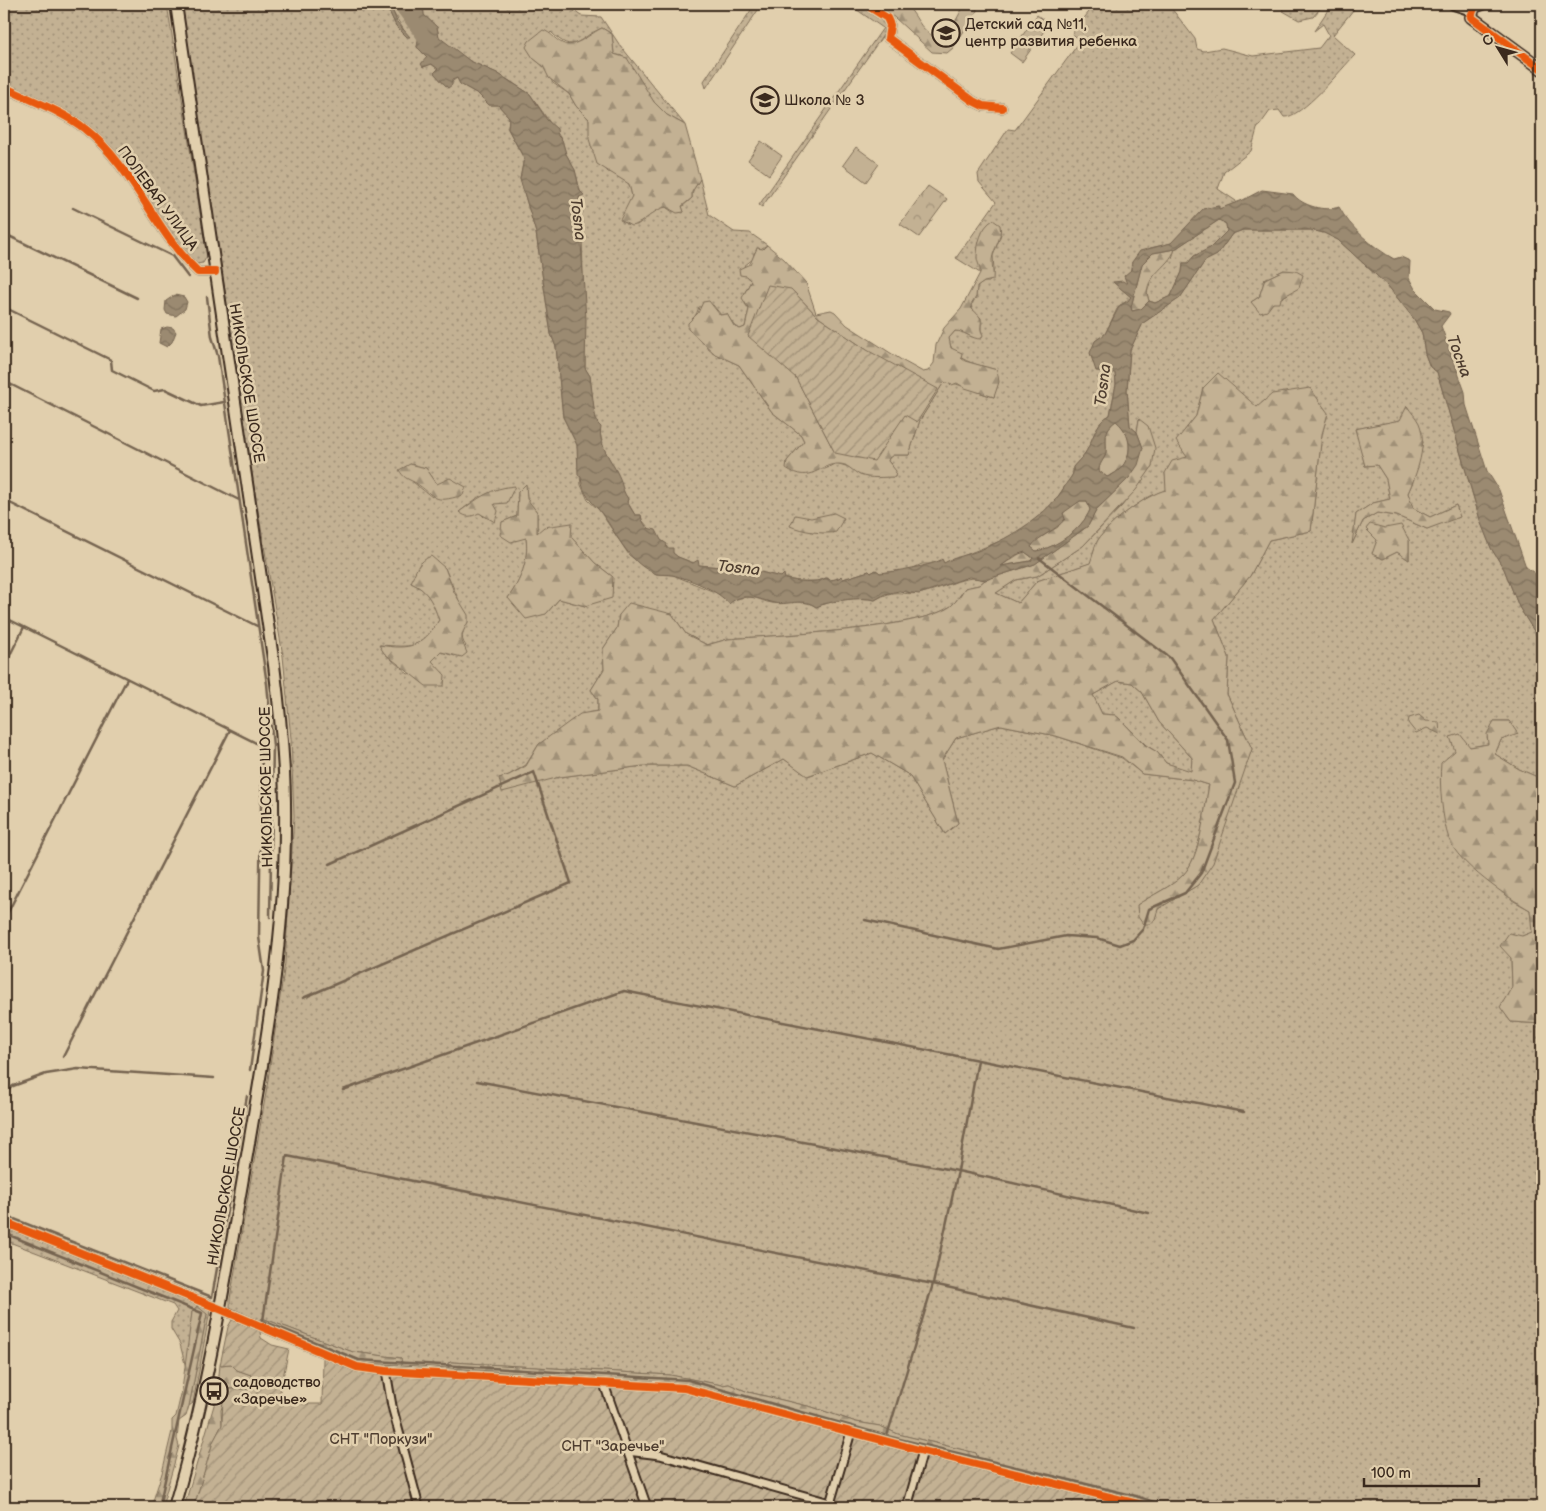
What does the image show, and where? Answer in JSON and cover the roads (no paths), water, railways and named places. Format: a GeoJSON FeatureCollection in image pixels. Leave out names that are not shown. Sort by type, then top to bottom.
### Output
{"type":"FeatureCollection","features":[{"type":"Feature","properties":{"kind":"main road","name":"НИКОЛЬСКОЕ ШОССЕ"},"geometry":{"type":"LineString","coordinates":[[174,1507],[199,1413],[220,1309],[268,1026],[280,921],[285,828],[283,747],[278,694],[176,4]]}},
{"type":"Feature","properties":{"kind":"main road"},"geometry":{"type":"LineString","coordinates":[[1454,4],[1466,9],[1484,4]]}},
{"type":"Feature","properties":{"kind":"main road"},"geometry":{"type":"LineString","coordinates":[[1474,8],[1471,17],[1542,68]]}},
{"type":"Feature","properties":{"kind":"street"},"geometry":{"type":"LineString","coordinates":[[865,4],[887,18],[890,24],[888,38],[901,48],[974,101],[983,106],[1002,108]]}},
{"type":"Feature","properties":{"kind":"street","name":"ПОЛЕВАЯ УЛИЦА"},"geometry":{"type":"LineString","coordinates":[[4,87],[85,129],[107,151],[132,183],[186,260],[198,272],[215,272]]}},
{"type":"Feature","properties":{"kind":"street"},"geometry":{"type":"LineString","coordinates":[[4,1222],[220,1309],[357,1368],[684,1388],[923,1451],[1150,1507]]}},
{"type":"Feature","properties":{"kind":"street"},"geometry":{"type":"LineString","coordinates":[[386,1371],[392,1406],[419,1507]]}},
{"type":"Feature","properties":{"kind":"street"},"geometry":{"type":"LineString","coordinates":[[604,1384],[647,1507]]}},
{"type":"Feature","properties":{"kind":"street"},"geometry":{"type":"LineString","coordinates":[[627,1451],[660,1455],[829,1505],[852,1432]]}},
{"type":"Feature","properties":{"kind":"street"},"geometry":{"type":"LineString","coordinates":[[906,1507],[923,1451]]}},
{"type":"Feature","properties":{"kind":"water"},"geometry":{"type":"Polygon","coordinates":[[[375,4],[423,4],[424,15],[437,27],[439,37],[470,61],[497,73],[530,94],[547,120],[557,129],[558,136],[562,140],[566,154],[575,170],[580,191],[584,195],[579,197],[581,207],[578,209],[583,239],[581,243],[586,319],[585,368],[590,376],[595,416],[601,427],[602,442],[619,475],[628,499],[627,502],[635,515],[641,515],[647,528],[656,530],[661,540],[667,544],[666,548],[673,548],[673,553],[678,557],[693,563],[698,560],[699,565],[752,570],[781,577],[784,574],[785,579],[790,580],[811,581],[826,578],[831,580],[841,576],[843,579],[869,571],[871,573],[876,570],[880,573],[913,568],[931,564],[942,559],[944,563],[980,550],[1017,531],[1040,515],[1058,496],[1072,475],[1073,467],[1087,451],[1099,425],[1110,415],[1116,384],[1115,373],[1096,371],[1090,353],[1095,341],[1105,334],[1120,305],[1131,297],[1113,282],[1123,281],[1127,284],[1124,276],[1131,270],[1132,262],[1140,251],[1171,243],[1203,209],[1219,206],[1219,209],[1262,190],[1293,194],[1302,202],[1314,207],[1327,209],[1339,207],[1349,222],[1363,237],[1394,259],[1401,257],[1410,261],[1409,278],[1415,289],[1435,309],[1449,312],[1450,314],[1441,326],[1465,392],[1466,405],[1487,471],[1499,490],[1526,567],[1537,575],[1537,588],[1542,599],[1542,644],[1519,607],[1504,569],[1491,548],[1481,523],[1437,372],[1430,367],[1425,354],[1422,333],[1414,319],[1388,286],[1338,240],[1324,233],[1311,230],[1243,230],[1232,234],[1217,255],[1205,261],[1180,298],[1143,323],[1130,350],[1127,390],[1130,426],[1137,432],[1143,448],[1138,465],[1129,478],[1097,509],[1088,526],[1035,564],[985,580],[969,577],[919,594],[899,591],[885,594],[875,600],[845,600],[816,607],[800,602],[778,604],[751,597],[740,598],[729,604],[718,594],[695,582],[672,575],[657,574],[648,570],[639,564],[626,549],[586,494],[581,477],[578,475],[577,445],[563,417],[556,347],[551,334],[536,233],[520,179],[524,158],[508,129],[509,117],[498,105],[489,105],[478,94],[460,84],[457,78],[452,80],[452,85],[448,88],[434,73],[438,69],[432,64],[423,67],[421,64],[427,57],[417,47],[419,32],[417,22],[407,11],[407,17],[393,7],[397,22],[410,37],[407,37],[396,26],[390,13],[375,4]],[[1219,220],[1175,249],[1153,253],[1142,264],[1131,307],[1132,311],[1141,309],[1149,301],[1155,303],[1171,296],[1182,272],[1183,263],[1188,263],[1194,256],[1210,248],[1227,231],[1226,224],[1219,220]],[[1116,421],[1111,425],[1106,438],[1105,456],[1099,469],[1107,477],[1122,467],[1129,452],[1127,436],[1123,428],[1116,421]],[[1080,501],[1063,513],[1065,519],[1057,527],[1038,539],[1031,547],[1036,551],[1060,542],[1075,531],[1090,510],[1087,501],[1080,501]],[[1025,552],[1016,555],[1001,566],[1031,561],[1033,558],[1025,552]]]}},
{"type":"Feature","properties":{"kind":"water"},"geometry":{"type":"Polygon","coordinates":[[[175,295],[184,297],[187,302],[185,309],[176,316],[167,314],[165,310],[166,301],[175,295]]]}},
{"type":"Feature","properties":{"kind":"water"},"geometry":{"type":"Polygon","coordinates":[[[173,328],[176,332],[172,342],[167,347],[159,343],[161,329],[173,328]]]}},
{"type":"Feature","properties":{"kind":"waterway","name":"Tosna"},"geometry":{"type":"LineString","coordinates":[[400,4],[429,43]]}},
{"type":"Feature","properties":{"kind":"waterway"},"geometry":{"type":"LineString","coordinates":[[73,208],[172,256],[188,277]]}},
{"type":"Feature","properties":{"kind":"waterway"},"geometry":{"type":"LineString","coordinates":[[11,237],[137,298]]}},
{"type":"Feature","properties":{"kind":"waterway"},"geometry":{"type":"LineString","coordinates":[[207,297],[212,337],[218,356],[267,684],[273,746],[270,917]]}},
{"type":"Feature","properties":{"kind":"waterway"},"geometry":{"type":"LineString","coordinates":[[4,307],[111,360],[112,370],[154,391],[165,389],[201,406],[224,402]]}},
{"type":"Feature","properties":{"kind":"waterway"},"geometry":{"type":"LineString","coordinates":[[4,381],[239,500]]}},
{"type":"Feature","properties":{"kind":"waterway"},"geometry":{"type":"LineString","coordinates":[[4,500],[257,626]]}},
{"type":"Feature","properties":{"kind":"waterway"},"geometry":{"type":"LineString","coordinates":[[865,920],[998,949],[1066,936],[1097,938],[1120,945],[1133,940],[1143,929],[1149,909],[1185,893],[1201,873],[1235,783],[1228,740],[1170,658],[1039,558]]}},
{"type":"Feature","properties":{"kind":"waterway"},"geometry":{"type":"LineString","coordinates":[[4,617],[262,746],[259,937],[264,971],[250,1070]]}},
{"type":"Feature","properties":{"kind":"waterway"},"geometry":{"type":"LineString","coordinates":[[4,667],[24,627]]}},
{"type":"Feature","properties":{"kind":"waterway"},"geometry":{"type":"LineString","coordinates":[[4,920],[127,679]]}},
{"type":"Feature","properties":{"kind":"waterway"},"geometry":{"type":"LineString","coordinates":[[63,1057],[230,730]]}},
{"type":"Feature","properties":{"kind":"waterway"},"geometry":{"type":"LineString","coordinates":[[303,998],[571,883],[534,772],[330,864]]}},
{"type":"Feature","properties":{"kind":"waterway"},"geometry":{"type":"LineString","coordinates":[[343,1090],[624,991],[978,1060],[958,1171],[933,1284],[887,1436],[1136,1496],[1168,1507]]}},
{"type":"Feature","properties":{"kind":"waterway"},"geometry":{"type":"LineString","coordinates":[[978,1060],[1244,1112]]}},
{"type":"Feature","properties":{"kind":"waterway"},"geometry":{"type":"LineString","coordinates":[[4,1093],[13,1086],[46,1074],[78,1069],[214,1078]]}},
{"type":"Feature","properties":{"kind":"waterway"},"geometry":{"type":"LineString","coordinates":[[477,1081],[958,1171],[1149,1213]]}},
{"type":"Feature","properties":{"kind":"waterway"},"geometry":{"type":"LineString","coordinates":[[4,1215],[212,1297],[247,1096]]}},
{"type":"Feature","properties":{"kind":"waterway"},"geometry":{"type":"LineString","coordinates":[[887,1436],[688,1380],[359,1360],[263,1321],[287,1156],[933,1284],[1134,1328]]}},
{"type":"Feature","properties":{"kind":"waterway"},"geometry":{"type":"LineString","coordinates":[[4,1233],[202,1313],[159,1507]]}},
{"type":"Feature","properties":{"kind":"place","name":"Детский сад №11, центр развития ребенка"},"geometry":{"type":"Point","coordinates":[946,33]}},
{"type":"Feature","properties":{"kind":"place","name":"Школа № 3"},"geometry":{"type":"Point","coordinates":[765,100]}},
{"type":"Feature","properties":{"kind":"place","name":"садоводство «Заречье»"},"geometry":{"type":"Point","coordinates":[214,1391]}},
{"type":"Feature","properties":{"kind":"water label","name":"Тосна"},"geometry":{"type":"Point","coordinates":[1460,356]}},
{"type":"Feature","properties":{"kind":"park label","name":"СНТ \"Поркузи\""},"geometry":{"type":"Point","coordinates":[381,1439]}},
{"type":"Feature","properties":{"kind":"park label","name":"СНТ \"Заречье\""},"geometry":{"type":"Point","coordinates":[613,1446]}}]}
